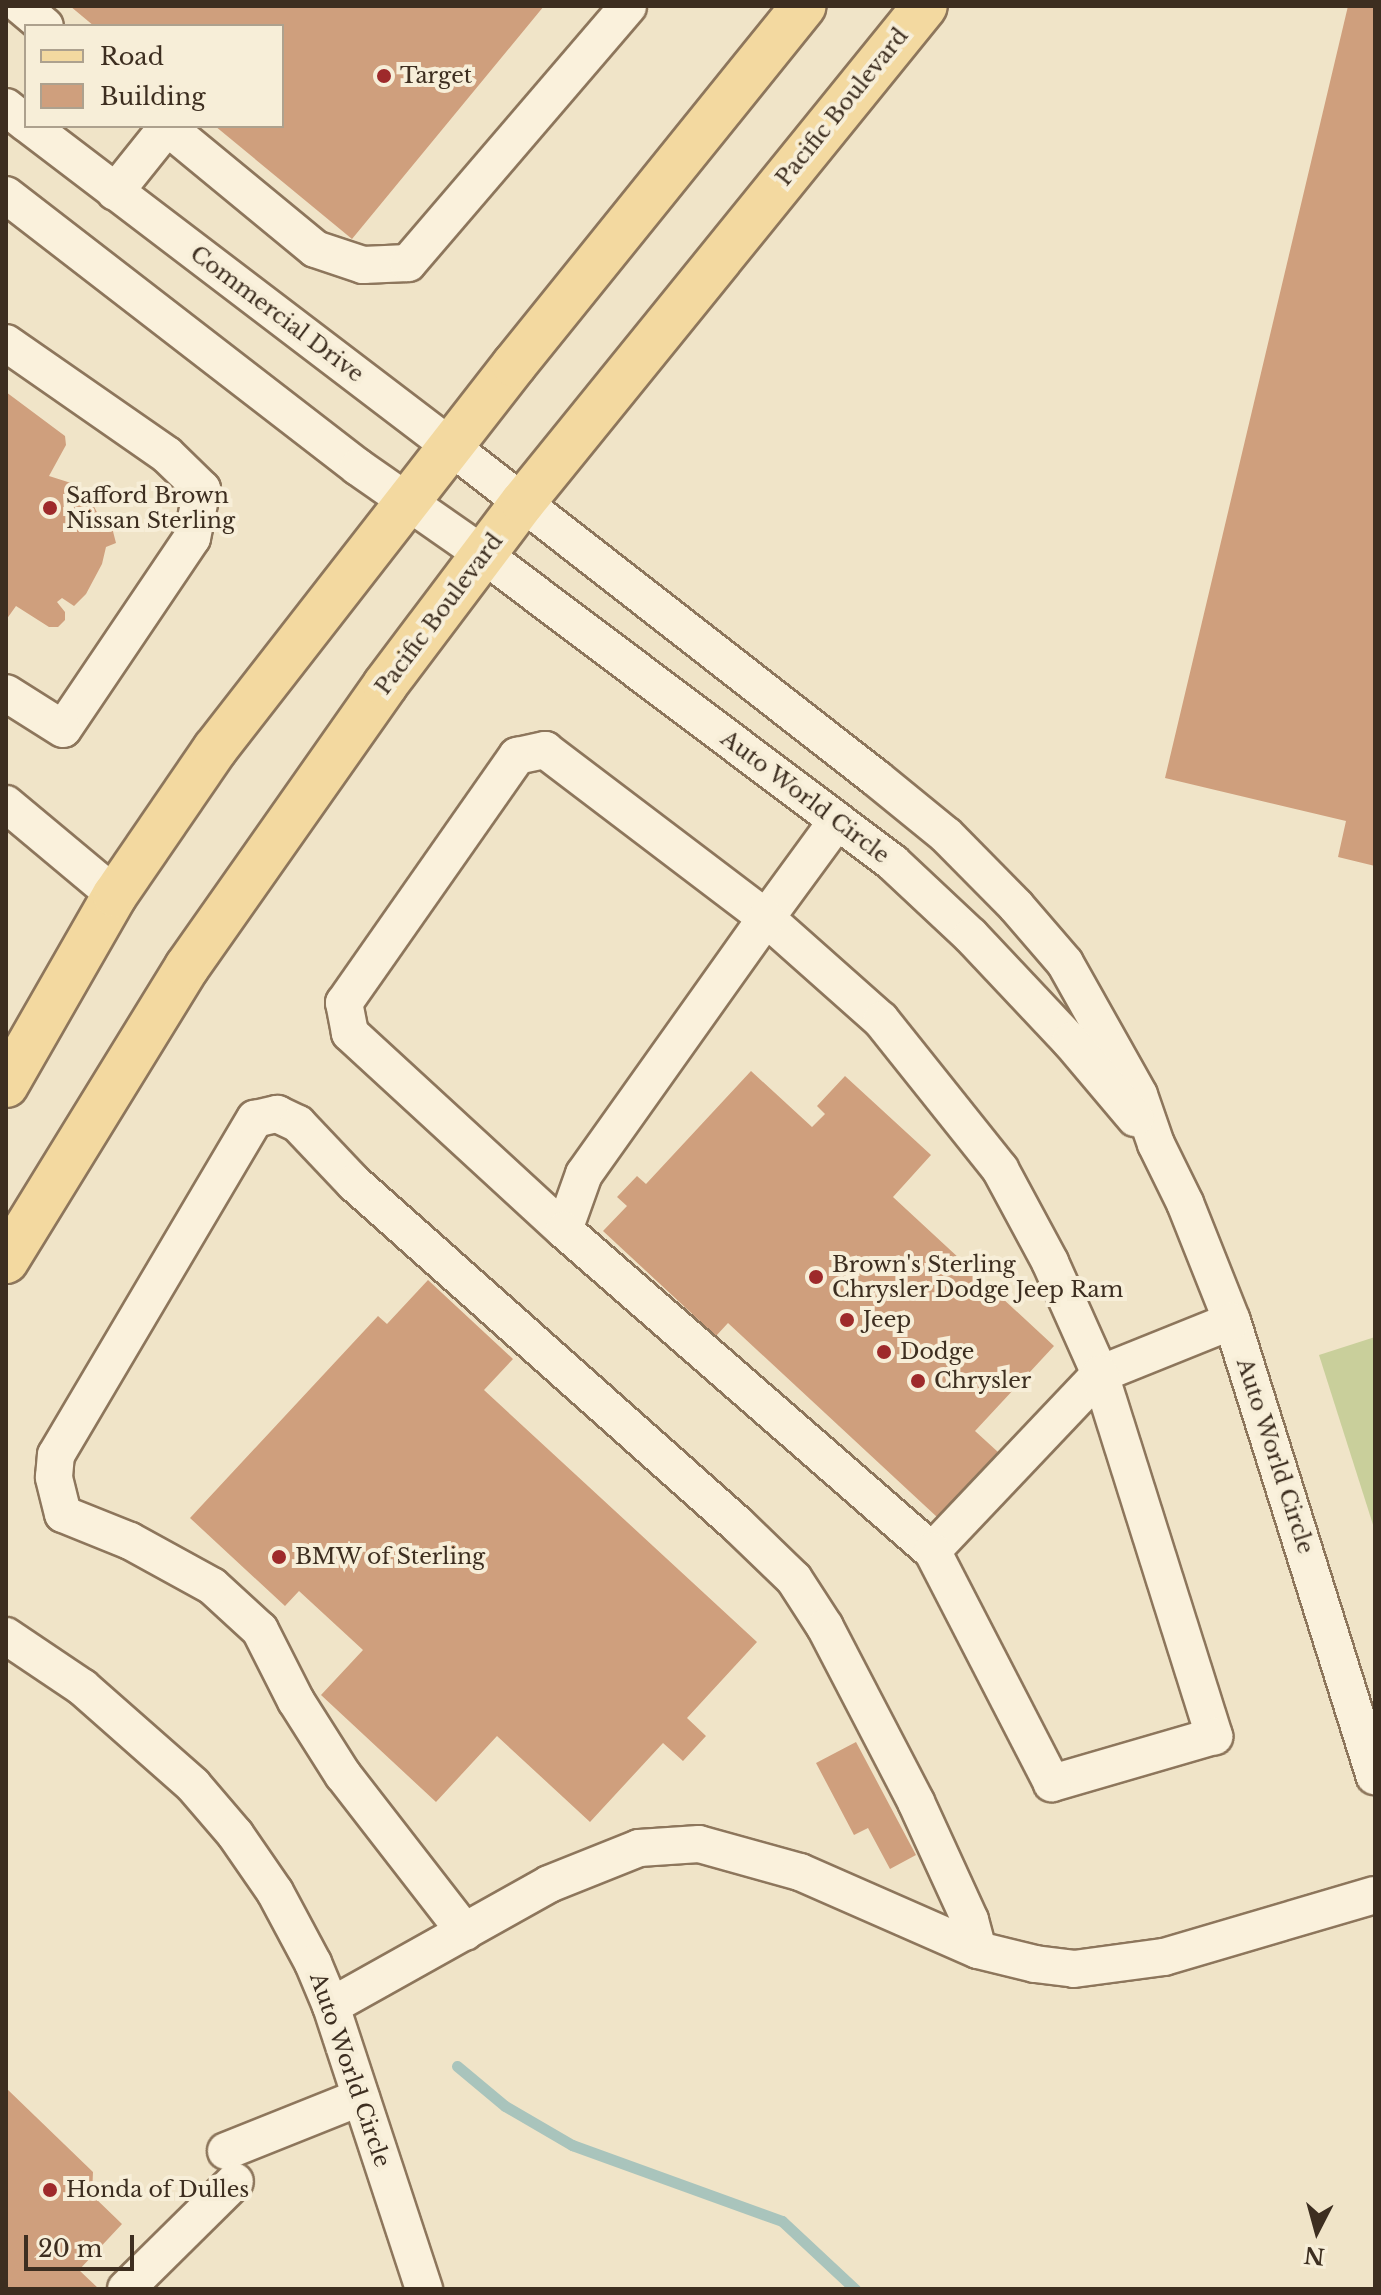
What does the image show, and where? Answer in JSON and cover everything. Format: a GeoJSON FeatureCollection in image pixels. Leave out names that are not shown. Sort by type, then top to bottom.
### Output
{"type":"FeatureCollection","features":[{"type":"Feature","properties":{"kind":"main road"},"geometry":{"type":"LineString","coordinates":[[6,1085],[115,895],[215,749],[450,446],[804,6]]}},
{"type":"Feature","properties":{"kind":"main road","name":"Pacific Boulevard"},"geometry":{"type":"LineString","coordinates":[[6,1261],[187,967],[385,685],[523,502],[925,6]]}},
{"type":"Feature","properties":{"kind":"street"},"geometry":{"type":"LineString","coordinates":[[21,6],[43,24]]}},
{"type":"Feature","properties":{"kind":"street"},"geometry":{"type":"LineString","coordinates":[[168,128],[315,249],[363,265],[408,263],[628,6]]}},
{"type":"Feature","properties":{"kind":"street","name":"Commercial Drive"},"geometry":{"type":"LineString","coordinates":[[6,107],[24,121]]}},
{"type":"Feature","properties":{"kind":"street","name":"Commercial Drive"},"geometry":{"type":"LineString","coordinates":[[33,128],[523,502]]}},
{"type":"Feature","properties":{"kind":"street"},"geometry":{"type":"LineString","coordinates":[[115,192],[164,128]]}},
{"type":"Feature","properties":{"kind":"street"},"geometry":{"type":"LineString","coordinates":[[6,195],[408,502]]}},
{"type":"Feature","properties":{"kind":"street"},"geometry":{"type":"LineString","coordinates":[[6,343],[167,455],[202,489],[192,538],[63,729],[6,693]]}},
{"type":"Feature","properties":{"kind":"street","name":"Auto World Circle"},"geometry":{"type":"LineString","coordinates":[[408,502],[484,555],[892,862],[971,936],[1070,1041],[1156,1144]]}},
{"type":"Feature","properties":{"kind":"street","name":"Auto World Circle"},"geometry":{"type":"LineString","coordinates":[[523,502],[934,825],[1006,895],[1065,963],[1139,1095],[1156,1144],[1185,1203],[1232,1321],[1375,1776]]}},
{"type":"Feature","properties":{"kind":"street"},"geometry":{"type":"LineString","coordinates":[[545,750],[766,918],[881,1020],[1000,1169],[1050,1262],[1100,1374],[1214,1736],[1052,1783],[932,1551],[564,1230],[350,1033],[344,1003],[517,756],[545,750]]}},
{"type":"Feature","properties":{"kind":"street"},"geometry":{"type":"LineString","coordinates":[[6,804],[115,895]]}},
{"type":"Feature","properties":{"kind":"street"},"geometry":{"type":"LineString","coordinates":[[564,1230],[584,1174],[837,821]]}},
{"type":"Feature","properties":{"kind":"street"},"geometry":{"type":"LineString","coordinates":[[465,1932],[343,1775],[296,1701],[260,1630],[212,1586],[130,1541],[63,1514],[54,1477],[56,1455],[255,1119],[277,1114],[298,1124],[354,1183],[737,1524],[794,1579],[825,1627],[916,1802],[970,1920],[978,1950]]}},
{"type":"Feature","properties":{"kind":"street"},"geometry":{"type":"LineString","coordinates":[[932,1551],[1100,1374],[1232,1321]]}},
{"type":"Feature","properties":{"kind":"street","name":"Auto World Circle"},"geometry":{"type":"LineString","coordinates":[[6,1636],[82,1687],[193,1785],[235,1834],[275,1892],[313,1963],[331,2006],[424,2289]]}},
{"type":"Feature","properties":{"kind":"street"},"geometry":{"type":"LineString","coordinates":[[331,2006],[549,1884],[639,1848],[699,1844],[800,1872],[978,1950],[1035,1964],[1074,1969],[1164,1957],[1375,1895]]}},
{"type":"Feature","properties":{"kind":"street"},"geometry":{"type":"LineString","coordinates":[[126,2289],[230,2166],[361,2097]]}},
{"type":"Feature","properties":{"kind":"green space"},"geometry":{"type":"Polygon","coordinates":[[[1375,1337],[1375,1531],[1319,1355],[1375,1337]]]}},
{"type":"Feature","properties":{"kind":"building","name":"Target"},"geometry":{"type":"Polygon","coordinates":[[[70,6],[544,6],[352,239],[217,128],[284,128],[284,24],[92,24],[70,6]]]}},
{"type":"Feature","properties":{"kind":"building"},"geometry":{"type":"Polygon","coordinates":[[[1348,6],[1375,6],[1375,866],[1338,857],[1346,821],[1165,778],[1348,6]]]}},
{"type":"Feature","properties":{"kind":"building","name":"Safford Brown Nissan Sterling"},"geometry":{"type":"Polygon","coordinates":[[[6,392],[65,436],[66,445],[49,476],[71,483],[92,503],[99,516],[108,512],[116,543],[106,547],[102,564],[86,594],[74,606],[62,598],[57,602],[65,612],[65,620],[58,627],[49,627],[16,606],[6,620],[6,392]]]}},
{"type":"Feature","properties":{"kind":"building","name":"Brown's Sterling Chrysler Dodge Jeep Ram"},"geometry":{"type":"Polygon","coordinates":[[[751,1071],[812,1127],[825,1114],[817,1106],[845,1076],[931,1155],[893,1197],[1054,1346],[975,1431],[998,1452],[937,1517],[728,1323],[716,1336],[603,1231],[627,1206],[617,1197],[637,1176],[646,1184],[751,1071]]]}},
{"type":"Feature","properties":{"kind":"building"},"geometry":{"type":"Polygon","coordinates":[[[428,1280],[513,1359],[484,1390],[757,1642],[687,1718],[706,1736],[683,1761],[663,1743],[590,1822],[497,1736],[436,1802],[321,1695],[363,1650],[299,1591],[285,1606],[190,1518],[378,1316],[387,1324],[428,1280]]]}},
{"type":"Feature","properties":{"kind":"building"},"geometry":{"type":"Polygon","coordinates":[[[856,1742],[916,1855],[890,1869],[868,1828],[854,1835],[816,1763],[856,1742]]]}},
{"type":"Feature","properties":{"kind":"building","name":"Honda of Dulles"},"geometry":{"type":"Polygon","coordinates":[[[6,2088],[93,2172],[92,2195],[122,2224],[79,2270],[99,2289],[6,2289],[6,2088]]]}},
{"type":"Feature","properties":{"kind":"waterway"},"geometry":{"type":"LineString","coordinates":[[457,2066],[505,2106],[572,2145],[782,2221],[855,2289]]}},
{"type":"Feature","properties":{"kind":"place","name":"Target"},"geometry":{"type":"Point","coordinates":[384,76]}},
{"type":"Feature","properties":{"kind":"place","name":"Safford Brown Nissan Sterling"},"geometry":{"type":"Point","coordinates":[50,508]}},
{"type":"Feature","properties":{"kind":"place","name":"Brown's Sterling Chrysler Dodge Jeep Ram"},"geometry":{"type":"Point","coordinates":[816,1277]}},
{"type":"Feature","properties":{"kind":"place","name":"Jeep"},"geometry":{"type":"Point","coordinates":[847,1320]}},
{"type":"Feature","properties":{"kind":"place","name":"Dodge"},"geometry":{"type":"Point","coordinates":[884,1352]}},
{"type":"Feature","properties":{"kind":"place","name":"Chrysler"},"geometry":{"type":"Point","coordinates":[918,1381]}},
{"type":"Feature","properties":{"kind":"place","name":"BMW of Sterling"},"geometry":{"type":"Point","coordinates":[279,1557]}},
{"type":"Feature","properties":{"kind":"place","name":"Honda of Dulles"},"geometry":{"type":"Point","coordinates":[50,2190]}}]}
